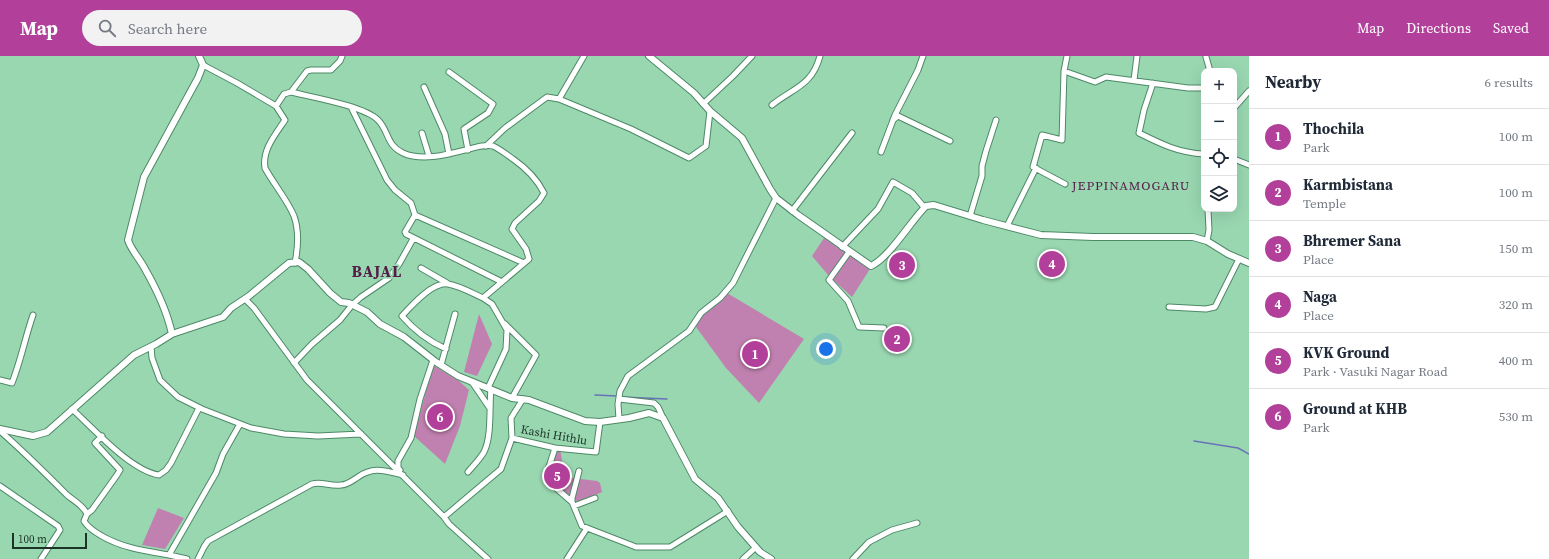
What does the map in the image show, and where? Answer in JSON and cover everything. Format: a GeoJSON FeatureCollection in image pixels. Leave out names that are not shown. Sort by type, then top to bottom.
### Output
{"type":"FeatureCollection","features":[{"type":"Feature","properties":{"kind":"street"},"geometry":{"type":"LineString","coordinates":[[199,56],[204,65],[237,82],[276,106],[285,120],[270,143],[264,161],[265,168],[294,216],[297,244],[295,263]]}},
{"type":"Feature","properties":{"kind":"street"},"geometry":{"type":"LineString","coordinates":[[291,92],[307,71],[331,70],[340,61],[342,56]]}},
{"type":"Feature","properties":{"kind":"street"},"geometry":{"type":"LineString","coordinates":[[559,99],[584,56]]}},
{"type":"Feature","properties":{"kind":"street"},"geometry":{"type":"LineString","coordinates":[[649,56],[694,93],[710,111],[742,138],[776,198],[870,266],[876,264],[893,247],[924,207],[934,205],[1041,235],[1093,238],[1193,237],[1207,241],[1228,254],[1249,263]]}},
{"type":"Feature","properties":{"kind":"street"},"geometry":{"type":"LineString","coordinates":[[703,104],[752,56]]}},
{"type":"Feature","properties":{"kind":"street"},"geometry":{"type":"LineString","coordinates":[[772,105],[800,88],[817,66],[820,56]]}},
{"type":"Feature","properties":{"kind":"street"},"geometry":{"type":"LineString","coordinates":[[881,152],[893,120],[918,70],[923,56]]}},
{"type":"Feature","properties":{"kind":"street"},"geometry":{"type":"LineString","coordinates":[[1065,184],[1033,167],[1042,135],[1062,140],[1064,71],[1067,56]]}},
{"type":"Feature","properties":{"kind":"street"},"geometry":{"type":"LineString","coordinates":[[1134,80],[1137,56]]}},
{"type":"Feature","properties":{"kind":"street"},"geometry":{"type":"LineString","coordinates":[[1206,57],[1209,68]]}},
{"type":"Feature","properties":{"kind":"street"},"geometry":{"type":"LineString","coordinates":[[172,334],[169,320],[162,303],[146,269],[130,246],[128,240],[144,177],[204,65]]}},
{"type":"Feature","properties":{"kind":"street"},"geometry":{"type":"LineString","coordinates":[[1064,71],[1095,82],[1106,77],[1188,88],[1201,88]]}},
{"type":"Feature","properties":{"kind":"street"},"geometry":{"type":"LineString","coordinates":[[449,72],[493,104],[488,112],[464,129],[468,150]]}},
{"type":"Feature","properties":{"kind":"street"},"geometry":{"type":"LineString","coordinates":[[1153,83],[1144,110],[1139,133],[1162,144],[1187,153],[1201,154]]}},
{"type":"Feature","properties":{"kind":"street"},"geometry":{"type":"LineString","coordinates":[[424,87],[445,134],[449,154]]}},
{"type":"Feature","properties":{"kind":"street"},"geometry":{"type":"LineString","coordinates":[[1237,104],[1249,91]]}},
{"type":"Feature","properties":{"kind":"street"},"geometry":{"type":"LineString","coordinates":[[276,106],[284,94],[291,92],[351,107],[371,114],[379,121],[393,146],[404,153],[421,157],[449,154],[492,146],[520,163],[531,174],[544,193],[540,201],[515,222],[512,229],[526,250],[529,259],[483,298]]}},
{"type":"Feature","properties":{"kind":"street"},"geometry":{"type":"LineString","coordinates":[[486,146],[506,128],[547,97],[559,99],[631,129],[689,158],[706,146],[710,111]]}},
{"type":"Feature","properties":{"kind":"street"},"geometry":{"type":"LineString","coordinates":[[351,107],[387,180],[395,190],[411,203],[415,215],[405,233],[413,239],[502,282]]}},
{"type":"Feature","properties":{"kind":"street"},"geometry":{"type":"LineString","coordinates":[[893,120],[898,116],[950,141]]}},
{"type":"Feature","properties":{"kind":"street"},"geometry":{"type":"LineString","coordinates":[[970,216],[982,176],[982,166],[986,151],[996,120]]}},
{"type":"Feature","properties":{"kind":"street"},"geometry":{"type":"LineString","coordinates":[[422,132],[429,156]]}},
{"type":"Feature","properties":{"kind":"street"},"geometry":{"type":"LineString","coordinates":[[792,211],[852,133]]}},
{"type":"Feature","properties":{"kind":"street"},"geometry":{"type":"LineString","coordinates":[[1237,160],[1249,165]]}},
{"type":"Feature","properties":{"kind":"street"},"geometry":{"type":"LineString","coordinates":[[1007,226],[1036,168]]}},
{"type":"Feature","properties":{"kind":"street"},"geometry":{"type":"LineString","coordinates":[[842,247],[878,209],[893,182],[912,193],[924,207]]}},
{"type":"Feature","properties":{"kind":"street"},"geometry":{"type":"LineString","coordinates":[[619,419],[619,397],[628,376],[689,331],[701,313],[720,298],[733,283],[776,198]]}},
{"type":"Feature","properties":{"kind":"street"},"geometry":{"type":"LineString","coordinates":[[1207,241],[1209,230],[1208,212]]}},
{"type":"Feature","properties":{"kind":"street"},"geometry":{"type":"LineString","coordinates":[[415,215],[524,263]]}},
{"type":"Feature","properties":{"kind":"street"},"geometry":{"type":"LineString","coordinates":[[294,363],[312,344],[340,320],[352,305],[389,278],[413,239]]}},
{"type":"Feature","properties":{"kind":"street"},"geometry":{"type":"LineString","coordinates":[[849,252],[829,280],[848,301],[859,327],[884,328]]}},
{"type":"Feature","properties":{"kind":"street"},"geometry":{"type":"LineString","coordinates":[[1169,307],[1206,309],[1215,307],[1239,259]]}},
{"type":"Feature","properties":{"kind":"street"},"geometry":{"type":"LineString","coordinates":[[0,430],[34,436],[47,432],[134,355],[151,347],[172,334],[223,317],[231,308],[245,299],[289,263],[298,262],[308,269],[330,293],[341,302],[367,312],[380,324],[404,337],[433,360],[458,376],[472,382],[512,398],[529,400],[585,421],[600,422],[649,413],[663,418]]}},
{"type":"Feature","properties":{"kind":"street"},"geometry":{"type":"LineString","coordinates":[[421,268],[447,283],[483,298],[492,304],[507,330],[506,349],[489,389],[490,431],[487,443],[483,453],[468,472]]}},
{"type":"Feature","properties":{"kind":"street"},"geometry":{"type":"LineString","coordinates":[[446,349],[434,344],[412,327],[402,316],[417,299],[438,285],[447,283]]}},
{"type":"Feature","properties":{"kind":"street"},"geometry":{"type":"LineString","coordinates":[[245,299],[254,308],[307,380],[404,476],[449,524],[488,559]]}},
{"type":"Feature","properties":{"kind":"street"},"geometry":{"type":"LineString","coordinates":[[441,365],[455,314]]}},
{"type":"Feature","properties":{"kind":"street"},"geometry":{"type":"LineString","coordinates":[[0,380],[12,384],[25,346],[27,332],[33,315]]}},
{"type":"Feature","properties":{"kind":"street"},"geometry":{"type":"LineString","coordinates":[[500,318],[536,355],[512,398]]}},
{"type":"Feature","properties":{"kind":"street"},"geometry":{"type":"LineString","coordinates":[[151,347],[152,358],[160,380],[178,397],[199,408],[263,431],[302,436],[361,434]]}},
{"type":"Feature","properties":{"kind":"street"},"geometry":{"type":"LineString","coordinates":[[404,476],[398,468],[398,461],[411,438],[420,399],[433,360]]}},
{"type":"Feature","properties":{"kind":"street"},"geometry":{"type":"LineString","coordinates":[[472,382],[489,407]]}},
{"type":"Feature","properties":{"kind":"street"},"geometry":{"type":"LineString","coordinates":[[619,397],[654,403],[658,407],[695,478],[718,498],[738,527],[760,552],[771,559]]}},
{"type":"Feature","properties":{"kind":"street"},"geometry":{"type":"LineString","coordinates":[[512,438],[511,418],[523,399]]}},
{"type":"Feature","properties":{"kind":"street"},"geometry":{"type":"LineString","coordinates":[[72,409],[134,466],[150,474],[160,475],[171,463],[199,408]]}},
{"type":"Feature","properties":{"kind":"street","name":"Kashi Hithlu"},"geometry":{"type":"LineString","coordinates":[[444,517],[501,469],[512,438],[556,448],[596,452],[600,422]]}},
{"type":"Feature","properties":{"kind":"street"},"geometry":{"type":"LineString","coordinates":[[169,555],[216,473],[223,454],[240,424]]}},
{"type":"Feature","properties":{"kind":"street"},"geometry":{"type":"LineString","coordinates":[[0,430],[68,496],[85,509],[87,514]]}},
{"type":"Feature","properties":{"kind":"street"},"geometry":{"type":"LineString","coordinates":[[102,436],[95,443],[120,470],[92,510],[87,514],[84,521],[86,524],[91,530],[106,538],[133,549],[187,559]]}},
{"type":"Feature","properties":{"kind":"street"},"geometry":{"type":"LineString","coordinates":[[556,448],[546,476],[573,504]]}},
{"type":"Feature","properties":{"kind":"street"},"geometry":{"type":"LineString","coordinates":[[198,559],[208,541],[312,484],[318,482],[334,486],[342,485],[372,470],[382,470],[395,467]]}},
{"type":"Feature","properties":{"kind":"street"},"geometry":{"type":"LineString","coordinates":[[382,470],[404,476]]}},
{"type":"Feature","properties":{"kind":"street"},"geometry":{"type":"LineString","coordinates":[[579,471],[572,498],[582,526],[636,547],[670,547],[728,511]]}},
{"type":"Feature","properties":{"kind":"street"},"geometry":{"type":"LineString","coordinates":[[0,486],[58,526],[60,530],[41,559]]}},
{"type":"Feature","properties":{"kind":"street"},"geometry":{"type":"LineString","coordinates":[[573,504],[595,498]]}},
{"type":"Feature","properties":{"kind":"street"},"geometry":{"type":"LineString","coordinates":[[853,559],[869,542],[892,530],[917,524]]}},
{"type":"Feature","properties":{"kind":"street"},"geometry":{"type":"LineString","coordinates":[[567,559],[587,528]]}},
{"type":"Feature","properties":{"kind":"street"},"geometry":{"type":"LineString","coordinates":[[743,559],[756,547]]}},
{"type":"Feature","properties":{"kind":"shaded area"},"geometry":{"type":"Polygon","coordinates":[[[824,238],[870,269],[852,297],[829,276],[812,256],[824,238]]]}},
{"type":"Feature","properties":{"kind":"shaded area"},"geometry":{"type":"Polygon","coordinates":[[[727,293],[804,339],[759,403],[726,368],[696,327],[700,318],[727,293]]]}},
{"type":"Feature","properties":{"kind":"shaded area"},"geometry":{"type":"Polygon","coordinates":[[[479,314],[492,344],[477,376],[464,372],[479,314]]]}},
{"type":"Feature","properties":{"kind":"shaded area"},"geometry":{"type":"Polygon","coordinates":[[[433,365],[459,381],[469,390],[460,426],[445,464],[414,436],[433,365]]]}},
{"type":"Feature","properties":{"kind":"shaded area"},"geometry":{"type":"Polygon","coordinates":[[[556,449],[560,449],[565,477],[597,481],[600,483],[602,492],[588,499],[576,501],[548,478],[556,449]]]}},
{"type":"Feature","properties":{"kind":"shaded area"},"geometry":{"type":"Polygon","coordinates":[[[158,508],[184,518],[165,549],[142,545],[158,508]]]}},
{"type":"Feature","properties":{"kind":"waterway"},"geometry":{"type":"LineString","coordinates":[[595,395],[617,396]]}},
{"type":"Feature","properties":{"kind":"waterway"},"geometry":{"type":"LineString","coordinates":[[621,397],[667,399]]}},
{"type":"Feature","properties":{"kind":"waterway"},"geometry":{"type":"LineString","coordinates":[[1194,441],[1238,448],[1249,454]]}},
{"type":"Feature","properties":{"kind":"place","name":"Naga"},"geometry":{"type":"Point","coordinates":[1052,264]}},
{"type":"Feature","properties":{"kind":"place","name":"Bhremer Sana"},"geometry":{"type":"Point","coordinates":[902,265]}},
{"type":"Feature","properties":{"kind":"place","name":"Karmbistana"},"geometry":{"type":"Point","coordinates":[897,339]}},
{"type":"Feature","properties":{"kind":"place","name":"Thochila"},"geometry":{"type":"Point","coordinates":[755,354]}},
{"type":"Feature","properties":{"kind":"place","name":"Ground at KHB"},"geometry":{"type":"Point","coordinates":[440,417]}},
{"type":"Feature","properties":{"kind":"place","name":"KVK Ground"},"geometry":{"type":"Point","coordinates":[557,476]}},
{"type":"Feature","properties":{"kind":"district","name":"JEPPINAMOGARU"},"geometry":{"type":"Point","coordinates":[1131,185]}},
{"type":"Feature","properties":{"kind":"district","name":"BAJAL"},"geometry":{"type":"Point","coordinates":[377,271]}}]}
